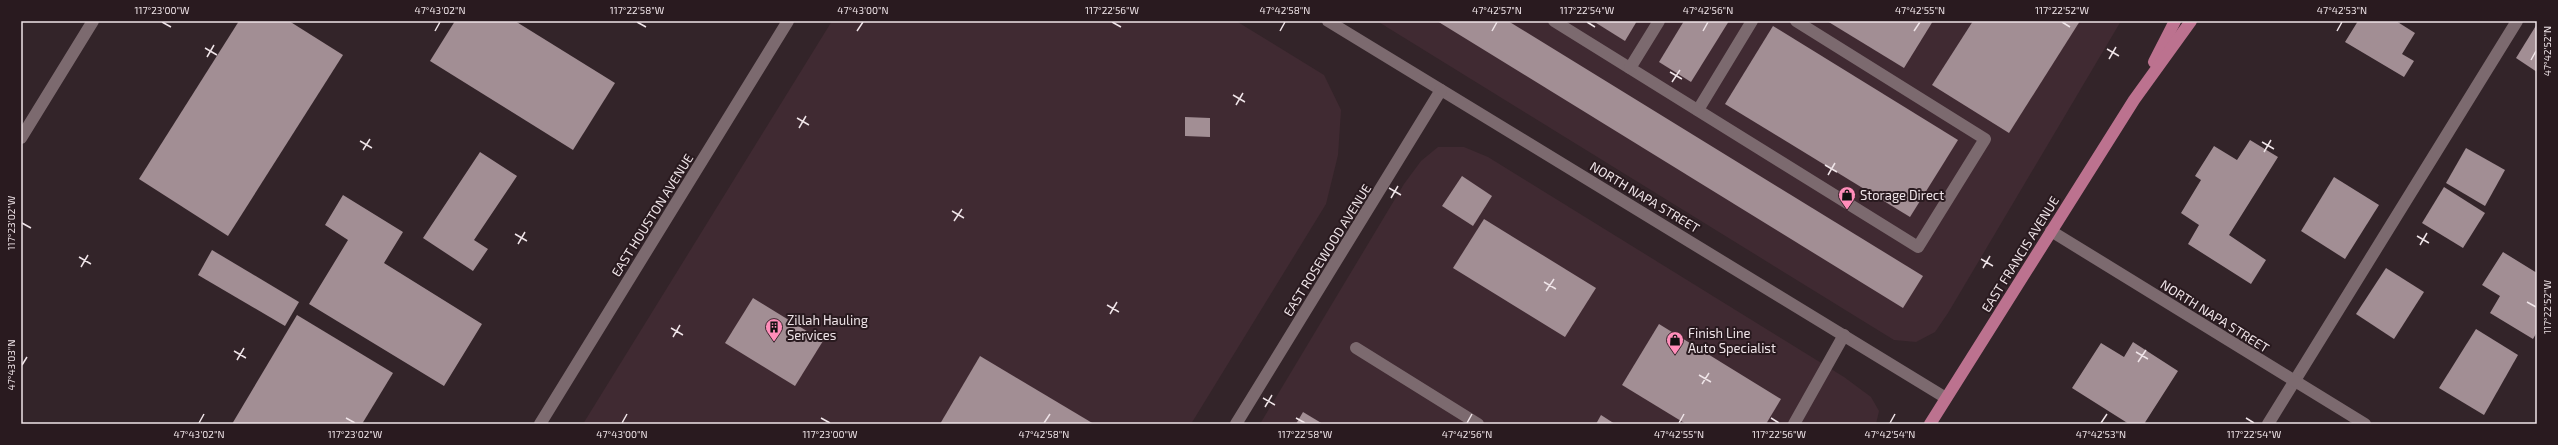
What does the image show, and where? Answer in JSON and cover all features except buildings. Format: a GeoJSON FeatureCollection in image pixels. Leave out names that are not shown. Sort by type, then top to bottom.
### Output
{"type":"FeatureCollection","features":[{"type":"Feature","properties":{"kind":"main road","name":"EAST FRANCIS AVENUE"},"geometry":{"type":"LineString","coordinates":[[2134,100],[2176,21]]}},
{"type":"Feature","properties":{"kind":"main road","name":"EAST FRANCIS AVENUE"},"geometry":{"type":"LineString","coordinates":[[1930,424],[2134,100],[2191,21]]}},
{"type":"Feature","properties":{"kind":"street"},"geometry":{"type":"LineString","coordinates":[[21,138],[94,21]]}},
{"type":"Feature","properties":{"kind":"street","name":"EAST HOUSTON AVENUE"},"geometry":{"type":"LineString","coordinates":[[540,424],[788,21]]}},
{"type":"Feature","properties":{"kind":"street","name":"NORTH NAPA STREET"},"geometry":{"type":"LineString","coordinates":[[1328,21],[1946,398]]}},
{"type":"Feature","properties":{"kind":"street"},"geometry":{"type":"LineString","coordinates":[[1630,68],[1659,21]]}},
{"type":"Feature","properties":{"kind":"street"},"geometry":{"type":"LineString","coordinates":[[1698,110],[1752,21]]}},
{"type":"Feature","properties":{"kind":"street"},"geometry":{"type":"LineString","coordinates":[[1562,23],[1630,68],[1918,247],[1985,138],[1796,21]]}},
{"type":"Feature","properties":{"kind":"street"},"geometry":{"type":"LineString","coordinates":[[2268,424],[2517,21]]}},
{"type":"Feature","properties":{"kind":"street","name":"EAST ROSEWOOD AVENUE"},"geometry":{"type":"LineString","coordinates":[[1236,424],[1441,90]]}},
{"type":"Feature","properties":{"kind":"street","name":"NORTH NAPA STREET"},"geometry":{"type":"LineString","coordinates":[[2051,231],[2365,424]]}},
{"type":"Feature","properties":{"kind":"street"},"geometry":{"type":"LineString","coordinates":[[1794,424],[1844,335]]}},
{"type":"Feature","properties":{"kind":"street"},"geometry":{"type":"LineString","coordinates":[[1356,348],[1478,424]]}},
{"type":"Feature","properties":{"kind":"shaded area"},"geometry":{"type":"Polygon","coordinates":[[[832,21],[1236,21],[1324,75],[1341,110],[1338,155],[1326,204],[1191,424],[583,424],[832,21]]]}},
{"type":"Feature","properties":{"kind":"shaded area","name":"Storage Direct"},"geometry":{"type":"Polygon","coordinates":[[[1377,21],[2121,21],[1948,313],[1935,332],[1916,342],[1894,340],[1377,21]]]}},
{"type":"Feature","properties":{"kind":"shaded area"},"geometry":{"type":"Polygon","coordinates":[[[1438,147],[1464,147],[1488,157],[1844,377],[1871,397],[1879,411],[1876,424],[1260,424],[1404,184],[1421,161],[1438,147]]]}},
{"type":"Feature","properties":{"kind":"place","name":"Storage Direct"},"geometry":{"type":"Point","coordinates":[1847,210]}},
{"type":"Feature","properties":{"kind":"place","name":"Zillah Hauling Services"},"geometry":{"type":"Point","coordinates":[774,342]}},
{"type":"Feature","properties":{"kind":"place","name":"Finish Line Auto Specialist"},"geometry":{"type":"Point","coordinates":[1675,355]}}]}
